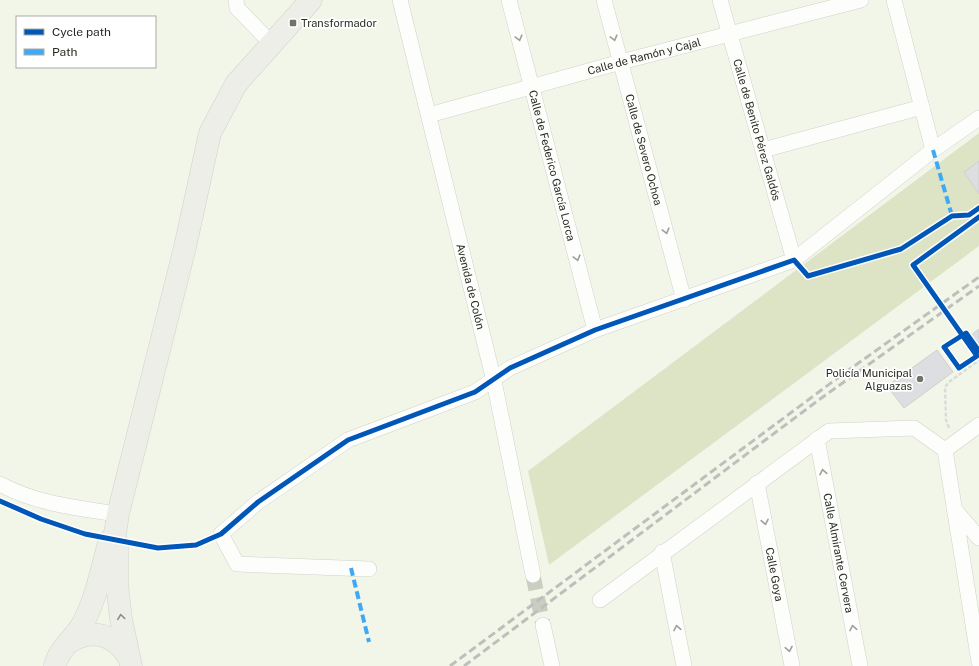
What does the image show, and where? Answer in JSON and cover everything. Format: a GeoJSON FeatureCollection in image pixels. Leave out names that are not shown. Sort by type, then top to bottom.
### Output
{"type":"FeatureCollection","features":[{"type":"Feature","properties":{"kind":"main road"},"geometry":{"type":"LineString","coordinates":[[57,658],[81,627],[89,610],[116,524],[185,247],[210,133],[236,84],[310,0]]}},
{"type":"Feature","properties":{"kind":"main road"},"geometry":{"type":"LineString","coordinates":[[116,524],[118,547],[117,584],[121,619],[129,661]]}},
{"type":"Feature","properties":{"kind":"main road"},"geometry":{"type":"LineString","coordinates":[[57,658],[86,634],[106,636],[122,647],[129,661]]}},
{"type":"Feature","properties":{"kind":"street"},"geometry":{"type":"LineString","coordinates":[[236,0],[237,8],[272,44]]}},
{"type":"Feature","properties":{"kind":"street","name":"Avenida de Colón"},"geometry":{"type":"LineString","coordinates":[[400,0],[494,381],[533,575]]}},
{"type":"Feature","properties":{"kind":"street","name":"Calle de Federico García Lorca"},"geometry":{"type":"LineString","coordinates":[[509,0],[596,330]]}},
{"type":"Feature","properties":{"kind":"street","name":"Calle de Severo Ochoa"},"geometry":{"type":"LineString","coordinates":[[604,0],[684,300]]}},
{"type":"Feature","properties":{"kind":"street","name":"Calle de Benito Pérez Galdós"},"geometry":{"type":"LineString","coordinates":[[720,0],[794,260]]}},
{"type":"Feature","properties":{"kind":"street","name":"Calle de Ramón y Cajal"},"geometry":{"type":"LineString","coordinates":[[429,115],[620,62],[861,0]]}},
{"type":"Feature","properties":{"kind":"street"},"geometry":{"type":"LineString","coordinates":[[894,0],[934,150]]}},
{"type":"Feature","properties":{"kind":"street"},"geometry":{"type":"LineString","coordinates":[[762,150],[922,107]]}},
{"type":"Feature","properties":{"kind":"street"},"geometry":{"type":"LineString","coordinates":[[369,569],[237,564],[221,534],[258,502],[348,440],[475,392],[494,381],[510,368],[596,330],[794,260],[934,150],[979,118]]}},
{"type":"Feature","properties":{"kind":"street"},"geometry":{"type":"LineString","coordinates":[[600,600],[662,552],[829,430],[914,428],[949,446]]}},
{"type":"Feature","properties":{"kind":"street"},"geometry":{"type":"LineString","coordinates":[[949,446],[977,430]]}},
{"type":"Feature","properties":{"kind":"street","name":"Calle Almirante Cervera"},"geometry":{"type":"LineString","coordinates":[[817,439],[860,666]]}},
{"type":"Feature","properties":{"kind":"street"},"geometry":{"type":"LineString","coordinates":[[949,446],[954,509],[979,662]]}},
{"type":"Feature","properties":{"kind":"street","name":"Calle Goya"},"geometry":{"type":"LineString","coordinates":[[757,483],[792,666]]}},
{"type":"Feature","properties":{"kind":"street"},"geometry":{"type":"LineString","coordinates":[[0,484],[34,499],[116,524]]}},
{"type":"Feature","properties":{"kind":"street"},"geometry":{"type":"LineString","coordinates":[[954,509],[979,538]]}},
{"type":"Feature","properties":{"kind":"street"},"geometry":{"type":"LineString","coordinates":[[662,552],[684,666]]}},
{"type":"Feature","properties":{"kind":"street"},"geometry":{"type":"LineString","coordinates":[[543,625],[552,666]]}},
{"type":"Feature","properties":{"kind":"path"},"geometry":{"type":"LineString","coordinates":[[969,215],[979,208]]}},
{"type":"Feature","properties":{"kind":"path"},"geometry":{"type":"LineString","coordinates":[[979,217],[913,265],[918,272],[958,330],[963,337],[972,350],[977,356],[959,368],[944,347],[950,344],[961,336],[966,333],[979,351]]}},
{"type":"Feature","properties":{"kind":"path"},"geometry":{"type":"LineString","coordinates":[[949,446],[946,420],[945,387],[949,382],[979,360]]}},
{"type":"Feature","properties":{"kind":"green space"},"geometry":{"type":"Polygon","coordinates":[[[979,133],[979,246],[549,565],[528,471],[979,133]]]}},
{"type":"Feature","properties":{"kind":"building"},"geometry":{"type":"Polygon","coordinates":[[[979,161],[979,194],[964,172],[979,161]]]}},
{"type":"Feature","properties":{"kind":"building"},"geometry":{"type":"Polygon","coordinates":[[[979,329],[979,346],[971,335],[979,329]]]}},
{"type":"Feature","properties":{"kind":"building","name":"Policía Municipal Alguazas"},"geometry":{"type":"Polygon","coordinates":[[[937,350],[953,372],[904,408],[887,386],[937,350]]]}},
{"type":"Feature","properties":{"kind":"tunnel"},"geometry":{"type":"LineString","coordinates":[[533,575],[543,625]]}},
{"type":"Feature","properties":{"kind":"railway"},"geometry":{"type":"LineString","coordinates":[[450,666],[839,377],[979,277]]}},
{"type":"Feature","properties":{"kind":"railway"},"geometry":{"type":"LineString","coordinates":[[464,666],[820,399],[979,286]]}},
{"type":"Feature","properties":{"kind":"marked path"},"geometry":{"type":"LineString","coordinates":[[933,150],[952,216]]}},
{"type":"Feature","properties":{"kind":"marked path"},"geometry":{"type":"LineString","coordinates":[[351,568],[369,642]]}},
{"type":"Feature","properties":{"kind":"cycle path"},"geometry":{"type":"LineString","coordinates":[[0,501],[41,519],[85,534],[158,548],[196,545],[221,534],[258,502],[348,440],[475,392],[510,368],[595,330],[794,260],[808,276],[901,249],[952,216],[969,215],[979,208]]}},
{"type":"Feature","properties":{"kind":"cycle path"},"geometry":{"type":"LineString","coordinates":[[979,217],[913,265],[977,356],[959,368],[944,347],[966,333],[979,351]]}},
{"type":"Feature","properties":{"kind":"place","name":"Transformador"},"geometry":{"type":"Point","coordinates":[293,23]}},
{"type":"Feature","properties":{"kind":"place","name":"Policía Municipal Alguazas"},"geometry":{"type":"Point","coordinates":[920,379]}}]}
